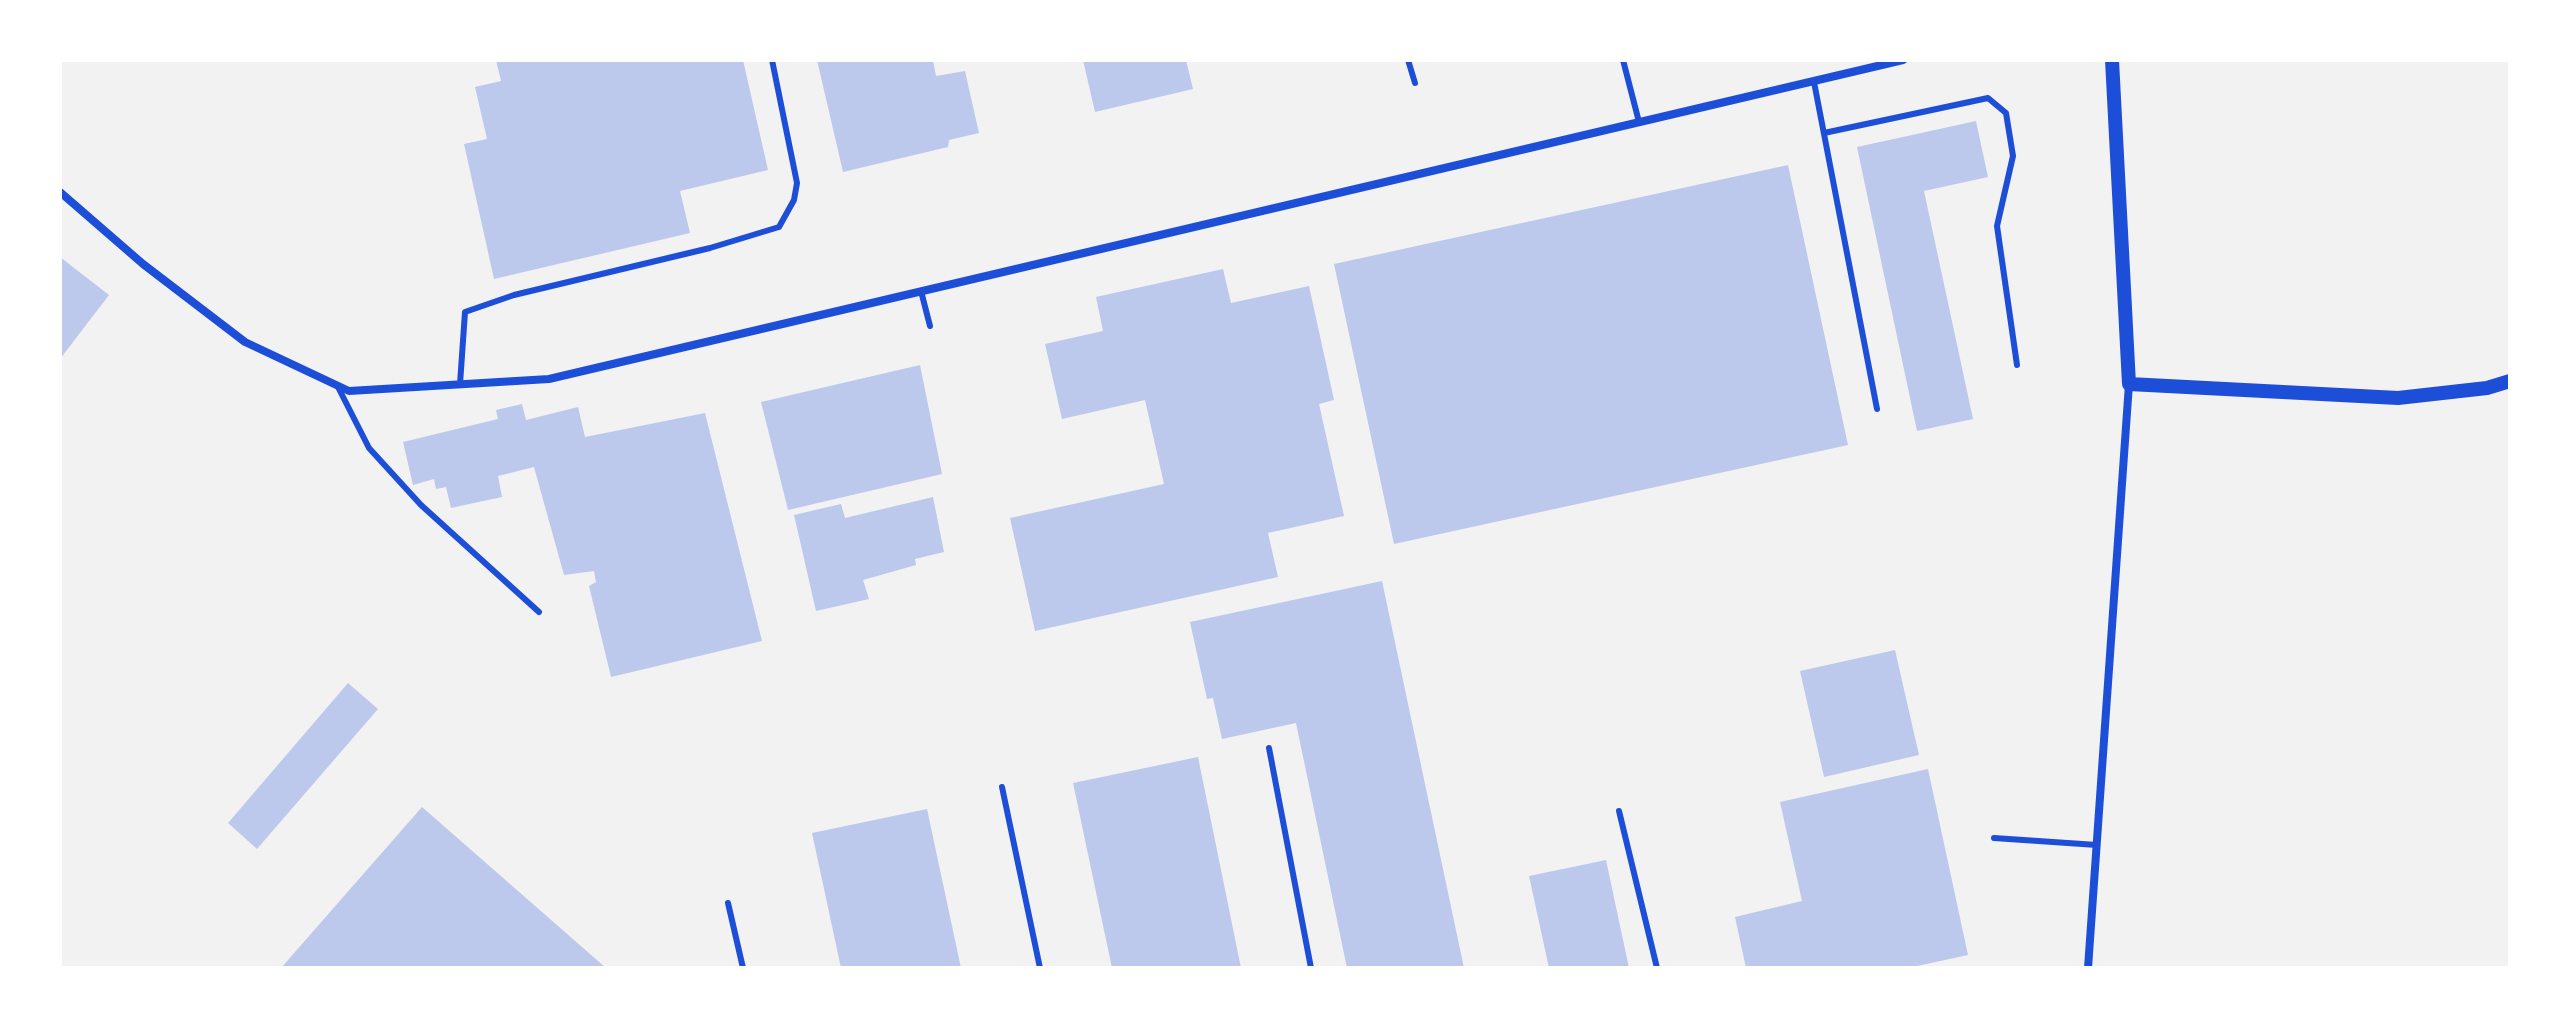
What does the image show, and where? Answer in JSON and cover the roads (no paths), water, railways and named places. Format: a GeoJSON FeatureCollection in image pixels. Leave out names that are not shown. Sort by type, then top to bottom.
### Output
{"type":"FeatureCollection","features":[{"type":"Feature","properties":{"kind":"street"},"geometry":{"type":"LineString","coordinates":[[60,192],[143,264],[245,342],[349,391],[549,379],[1903,60]]}},
{"type":"Feature","properties":{"kind":"street"},"geometry":{"type":"LineString","coordinates":[[2088,968],[2129,384],[2112,60]]}},
{"type":"Feature","properties":{"kind":"street"},"geometry":{"type":"LineString","coordinates":[[2129,384],[2398,398],[2487,388],[2510,381]]}},
{"type":"Feature","properties":{"kind":"lane"},"geometry":{"type":"LineString","coordinates":[[460,384],[465,312],[514,295],[710,248],[779,227],[794,200],[797,183],[772,60]]}},
{"type":"Feature","properties":{"kind":"lane"},"geometry":{"type":"LineString","coordinates":[[1408,60],[1415,83]]}},
{"type":"Feature","properties":{"kind":"lane"},"geometry":{"type":"LineString","coordinates":[[1623,60],[1639,122]]}},
{"type":"Feature","properties":{"kind":"lane"},"geometry":{"type":"LineString","coordinates":[[1814,82],[1877,409]]}},
{"type":"Feature","properties":{"kind":"lane"},"geometry":{"type":"LineString","coordinates":[[1824,133],[1988,98],[2006,113],[2013,156],[1997,226],[2017,365]]}},
{"type":"Feature","properties":{"kind":"lane"},"geometry":{"type":"LineString","coordinates":[[921,291],[930,326]]}},
{"type":"Feature","properties":{"kind":"lane"},"geometry":{"type":"LineString","coordinates":[[337,385],[369,448],[421,505],[539,612]]}},
{"type":"Feature","properties":{"kind":"lane"},"geometry":{"type":"LineString","coordinates":[[1269,748],[1311,968]]}},
{"type":"Feature","properties":{"kind":"lane"},"geometry":{"type":"LineString","coordinates":[[1002,787],[1040,968]]}},
{"type":"Feature","properties":{"kind":"lane"},"geometry":{"type":"LineString","coordinates":[[1619,811],[1657,968]]}},
{"type":"Feature","properties":{"kind":"lane"},"geometry":{"type":"LineString","coordinates":[[1994,838],[2097,845]]}},
{"type":"Feature","properties":{"kind":"lane"},"geometry":{"type":"LineString","coordinates":[[728,903],[743,968]]}}]}
